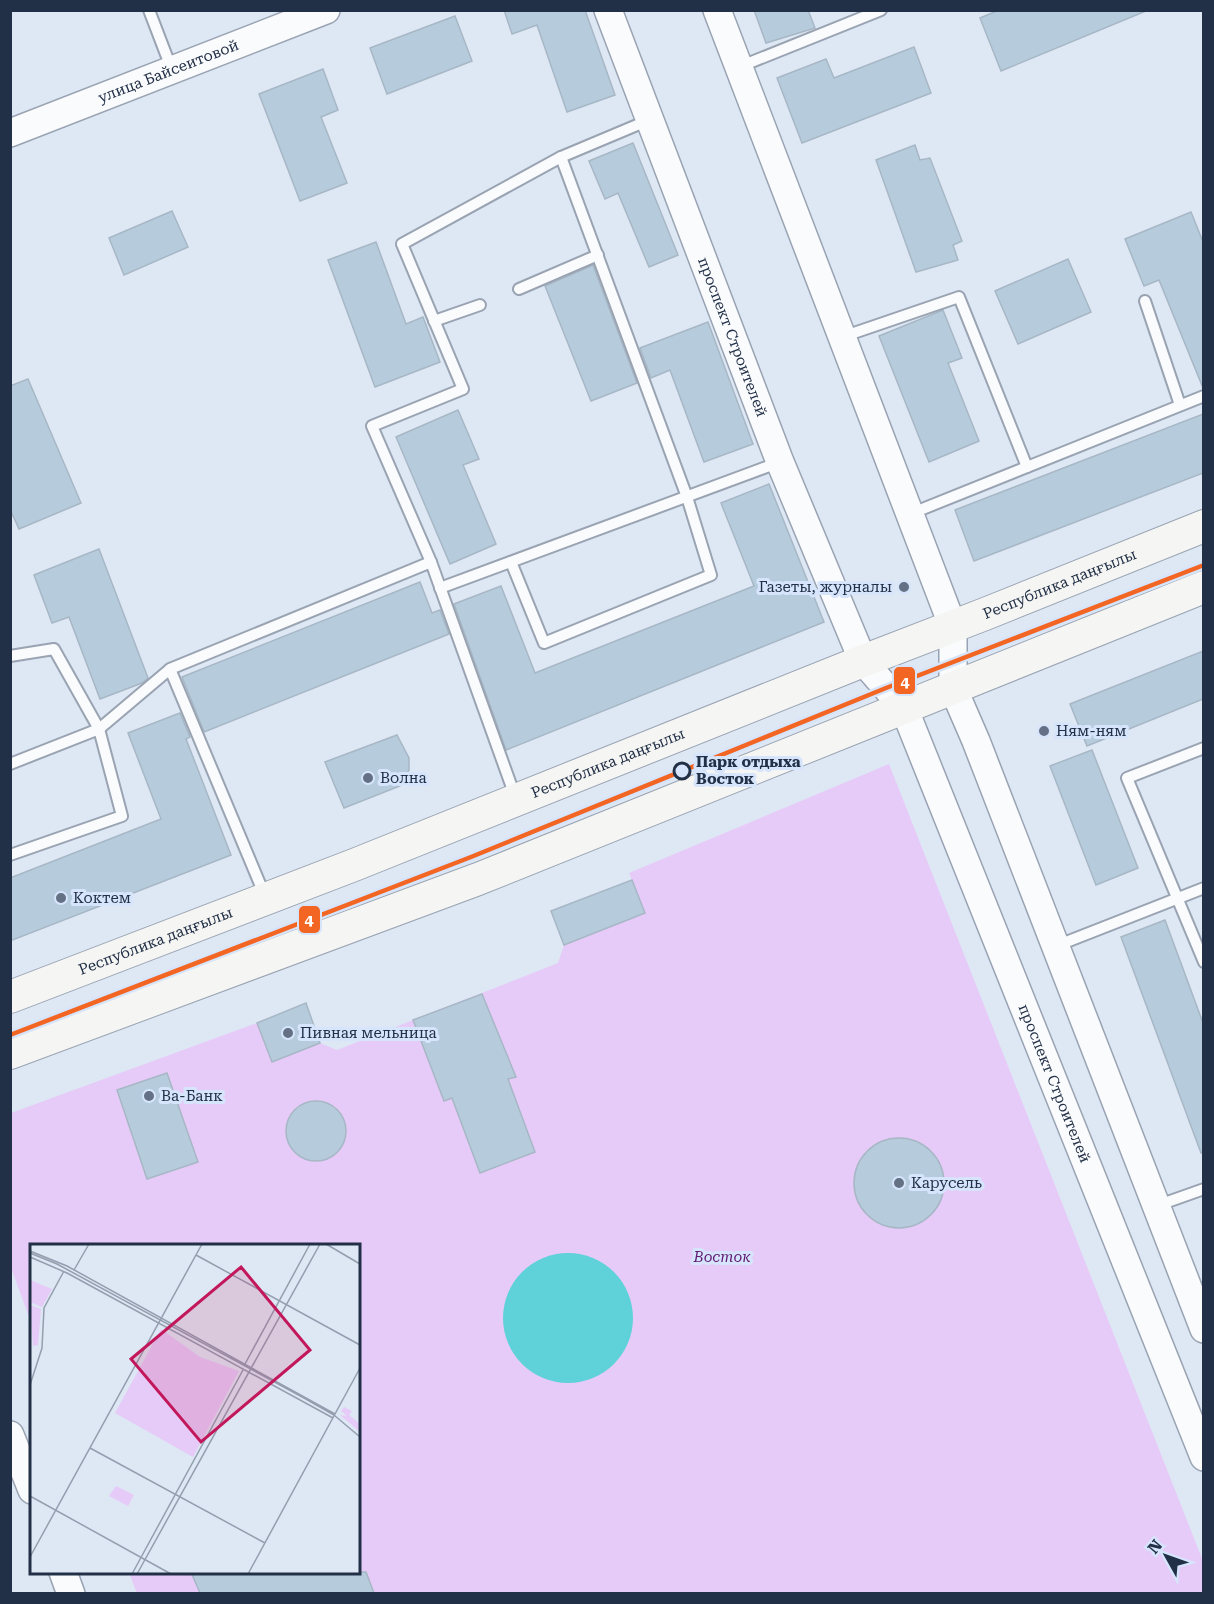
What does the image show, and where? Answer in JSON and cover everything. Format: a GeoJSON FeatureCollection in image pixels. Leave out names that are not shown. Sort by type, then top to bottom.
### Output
{"type":"FeatureCollection","features":[{"type":"Feature","properties":{"kind":"main road","name":"Республика даңғылы"},"geometry":{"type":"LineString","coordinates":[[10,997],[266,899],[1203,526]]}},
{"type":"Feature","properties":{"kind":"main road"},"geometry":{"type":"LineString","coordinates":[[10,1053],[478,879],[1203,587]]}},
{"type":"Feature","properties":{"kind":"street","name":"улица Байсеитовой"},"geometry":{"type":"LineString","coordinates":[[10,133],[326,10]]}},
{"type":"Feature","properties":{"kind":"street","name":"проспект Строителей"},"geometry":{"type":"LineString","coordinates":[[608,10],[780,462],[862,661],[904,708],[1203,1457]]}},
{"type":"Feature","properties":{"kind":"street"},"geometry":{"type":"LineString","coordinates":[[717,10],[953,627],[953,688],[976,741],[1203,1329]]}},
{"type":"Feature","properties":{"kind":"street"},"geometry":{"type":"LineString","coordinates":[[10,1435],[30,1485]]}},
{"type":"Feature","properties":{"kind":"street"},"geometry":{"type":"LineString","coordinates":[[64,1574],[71,1593]]}},
{"type":"Feature","properties":{"kind":"lane"},"geometry":{"type":"LineString","coordinates":[[149,10],[172,70]]}},
{"type":"Feature","properties":{"kind":"lane"},"geometry":{"type":"LineString","coordinates":[[739,68],[881,10]]}},
{"type":"Feature","properties":{"kind":"lane"},"geometry":{"type":"LineString","coordinates":[[516,800],[431,562],[372,426],[463,388],[402,244],[561,157],[650,120]]}},
{"type":"Feature","properties":{"kind":"lane"},"geometry":{"type":"LineString","coordinates":[[511,562],[544,643],[711,575],[687,497],[561,157]]}},
{"type":"Feature","properties":{"kind":"lane"},"geometry":{"type":"LineString","coordinates":[[519,289],[598,255]]}},
{"type":"Feature","properties":{"kind":"lane"},"geometry":{"type":"LineString","coordinates":[[842,337],[959,297],[1027,467]]}},
{"type":"Feature","properties":{"kind":"lane"},"geometry":{"type":"LineString","coordinates":[[1145,301],[1180,405]]}},
{"type":"Feature","properties":{"kind":"lane"},"geometry":{"type":"LineString","coordinates":[[434,321],[480,305]]}},
{"type":"Feature","properties":{"kind":"lane"},"geometry":{"type":"LineString","coordinates":[[910,514],[1203,396]]}},
{"type":"Feature","properties":{"kind":"lane"},"geometry":{"type":"LineString","coordinates":[[440,588],[780,462]]}},
{"type":"Feature","properties":{"kind":"lane"},"geometry":{"type":"LineString","coordinates":[[10,764],[99,729],[170,669],[431,562]]}},
{"type":"Feature","properties":{"kind":"lane"},"geometry":{"type":"LineString","coordinates":[[10,656],[54,649],[99,729],[122,816],[10,855]]}},
{"type":"Feature","properties":{"kind":"lane"},"geometry":{"type":"LineString","coordinates":[[170,669],[266,899]]}},
{"type":"Feature","properties":{"kind":"lane"},"geometry":{"type":"LineString","coordinates":[[1203,748],[1127,778],[1203,962]]}},
{"type":"Feature","properties":{"kind":"lane"},"geometry":{"type":"LineString","coordinates":[[1055,946],[1203,888]]}},
{"type":"Feature","properties":{"kind":"lane"},"geometry":{"type":"LineString","coordinates":[[1156,1206],[1203,1189]]}},
{"type":"Feature","properties":{"kind":"green space","name":"Восток"},"geometry":{"type":"Polygon","coordinates":[[[889,764],[1203,1561],[1203,1593],[137,1593],[129,1574],[360,1574],[360,1244],[30,1244],[30,1319],[11,1268],[11,1113],[257,1023],[272,1062],[320,1043],[337,1050],[558,963],[564,945],[645,913],[629,873],[889,764]]]}},
{"type":"Feature","properties":{"kind":"water"},"geometry":{"type":"Polygon","coordinates":[[[568,1253],[593,1258],[614,1272],[628,1293],[633,1318],[628,1343],[614,1364],[593,1378],[568,1383],[543,1378],[522,1364],[508,1343],[503,1318],[508,1293],[522,1272],[543,1258],[568,1253]]]}},
{"type":"Feature","properties":{"kind":"building"},"geometry":{"type":"Polygon","coordinates":[[[504,10],[585,10],[615,95],[567,112],[537,25],[512,34],[504,10]]]}},
{"type":"Feature","properties":{"kind":"building"},"geometry":{"type":"Polygon","coordinates":[[[754,10],[808,10],[815,28],[766,43],[754,10]]]}},
{"type":"Feature","properties":{"kind":"building"},"geometry":{"type":"Polygon","coordinates":[[[999,10],[1146,11],[1001,71],[980,18],[999,10]]]}},
{"type":"Feature","properties":{"kind":"building"},"geometry":{"type":"Polygon","coordinates":[[[455,16],[472,61],[387,94],[370,48],[455,16]]]}},
{"type":"Feature","properties":{"kind":"building"},"geometry":{"type":"Polygon","coordinates":[[[914,47],[931,93],[802,143],[777,78],[826,59],[834,78],[914,47]]]}},
{"type":"Feature","properties":{"kind":"building"},"geometry":{"type":"Polygon","coordinates":[[[323,69],[338,110],[321,117],[347,183],[300,201],[259,94],[323,69]]]}},
{"type":"Feature","properties":{"kind":"building"},"geometry":{"type":"Polygon","coordinates":[[[633,143],[678,255],[649,267],[618,193],[605,199],[589,161],[633,143]]]}},
{"type":"Feature","properties":{"kind":"building"},"geometry":{"type":"Polygon","coordinates":[[[915,145],[920,160],[930,158],[962,241],[953,245],[958,260],[916,272],[876,160],[915,145]]]}},
{"type":"Feature","properties":{"kind":"building"},"geometry":{"type":"Polygon","coordinates":[[[172,211],[188,247],[124,275],[109,238],[172,211]]]}},
{"type":"Feature","properties":{"kind":"building"},"geometry":{"type":"Polygon","coordinates":[[[1191,212],[1203,242],[1203,388],[1159,280],[1144,286],[1125,239],[1191,212]]]}},
{"type":"Feature","properties":{"kind":"building"},"geometry":{"type":"Polygon","coordinates":[[[376,242],[406,324],[423,317],[440,362],[375,387],[328,260],[376,242]]]}},
{"type":"Feature","properties":{"kind":"building"},"geometry":{"type":"Polygon","coordinates":[[[1068,259],[1091,312],[1018,344],[995,291],[1068,259]]]}},
{"type":"Feature","properties":{"kind":"building"},"geometry":{"type":"Polygon","coordinates":[[[593,265],[637,383],[591,401],[545,286],[593,265]]]}},
{"type":"Feature","properties":{"kind":"building"},"geometry":{"type":"Polygon","coordinates":[[[943,310],[962,358],[948,363],[979,441],[929,462],[879,336],[943,310]]]}},
{"type":"Feature","properties":{"kind":"building"},"geometry":{"type":"Polygon","coordinates":[[[708,322],[753,444],[704,462],[670,370],[651,378],[640,348],[708,322]]]}},
{"type":"Feature","properties":{"kind":"building"},"geometry":{"type":"Polygon","coordinates":[[[28,379],[81,503],[19,529],[10,509],[10,386],[28,379]]]}},
{"type":"Feature","properties":{"kind":"building"},"geometry":{"type":"Polygon","coordinates":[[[458,410],[479,459],[463,465],[496,544],[450,564],[396,437],[458,410]]]}},
{"type":"Feature","properties":{"kind":"building"},"geometry":{"type":"Polygon","coordinates":[[[1203,414],[1203,473],[974,561],[955,510],[1203,414]]]}},
{"type":"Feature","properties":{"kind":"building"},"geometry":{"type":"Polygon","coordinates":[[[769,484],[824,622],[506,750],[454,604],[501,586],[535,673],[754,586],[721,503],[769,484]]]}},
{"type":"Feature","properties":{"kind":"building"},"geometry":{"type":"Polygon","coordinates":[[[99,549],[148,678],[142,683],[100,699],[69,617],[52,623],[34,575],[99,549]]]}},
{"type":"Feature","properties":{"kind":"building"},"geometry":{"type":"Polygon","coordinates":[[[420,582],[432,613],[440,610],[449,634],[204,732],[182,677],[420,582]]]}},
{"type":"Feature","properties":{"kind":"building"},"geometry":{"type":"Polygon","coordinates":[[[1203,651],[1203,699],[1087,746],[1070,704],[1203,651]]]}},
{"type":"Feature","properties":{"kind":"building"},"geometry":{"type":"Polygon","coordinates":[[[180,713],[190,737],[186,739],[231,855],[10,941],[10,878],[161,819],[128,733],[180,713]]]}},
{"type":"Feature","properties":{"kind":"building","name":"Волна"},"geometry":{"type":"Polygon","coordinates":[[[397,735],[409,758],[409,770],[400,786],[344,808],[325,762],[397,735]]]}},
{"type":"Feature","properties":{"kind":"building"},"geometry":{"type":"Polygon","coordinates":[[[1092,750],[1138,868],[1096,885],[1050,766],[1092,750]]]}},
{"type":"Feature","properties":{"kind":"building"},"geometry":{"type":"Polygon","coordinates":[[[632,880],[645,913],[564,945],[551,911],[632,880]]]}},
{"type":"Feature","properties":{"kind":"building"},"geometry":{"type":"Polygon","coordinates":[[[1165,920],[1203,1023],[1203,1153],[1201,1153],[1121,937],[1165,920]]]}},
{"type":"Feature","properties":{"kind":"building"},"geometry":{"type":"Polygon","coordinates":[[[482,994],[516,1077],[508,1079],[535,1152],[480,1173],[452,1098],[444,1101],[413,1020],[482,994]]]}},
{"type":"Feature","properties":{"kind":"building","name":"Пивная мельница"},"geometry":{"type":"Polygon","coordinates":[[[306,1003],[320,1043],[272,1062],[257,1023],[306,1003]]]}},
{"type":"Feature","properties":{"kind":"building"},"geometry":{"type":"Polygon","coordinates":[[[167,1073],[198,1162],[147,1179],[117,1090],[167,1073]]]}},
{"type":"Feature","properties":{"kind":"building"},"geometry":{"type":"Polygon","coordinates":[[[316,1101],[328,1103],[341,1114],[346,1131],[344,1143],[333,1156],[316,1161],[304,1159],[291,1148],[286,1131],[288,1119],[299,1106],[316,1101]]]}},
{"type":"Feature","properties":{"kind":"building","name":"Карусель"},"geometry":{"type":"Polygon","coordinates":[[[899,1138],[916,1141],[931,1151],[941,1166],[944,1183],[941,1200],[931,1215],[916,1225],[899,1228],[882,1225],[867,1215],[857,1200],[854,1183],[857,1166],[867,1151],[882,1141],[899,1138]]]}},
{"type":"Feature","properties":{"kind":"building"},"geometry":{"type":"Polygon","coordinates":[[[360,1572],[366,1572],[374,1593],[200,1593],[192,1574],[360,1574],[360,1572]]]}},
{"type":"Feature","properties":{"kind":"transit line","name":"4"},"geometry":{"type":"LineString","coordinates":[[10,1035],[471,857],[886,688],[1204,565]]}},
{"type":"Feature","properties":{"kind":"place","name":"Газеты, журналы"},"geometry":{"type":"Point","coordinates":[904,587]}},
{"type":"Feature","properties":{"kind":"place","name":"Ням-ням"},"geometry":{"type":"Point","coordinates":[1044,731]}},
{"type":"Feature","properties":{"kind":"place","name":"Парк отдыха Восток"},"geometry":{"type":"Point","coordinates":[682,771]}},
{"type":"Feature","properties":{"kind":"place","name":"Волна"},"geometry":{"type":"Point","coordinates":[368,778]}},
{"type":"Feature","properties":{"kind":"place","name":"Коктем"},"geometry":{"type":"Point","coordinates":[61,898]}},
{"type":"Feature","properties":{"kind":"place","name":"Пивная мельница"},"geometry":{"type":"Point","coordinates":[288,1033]}},
{"type":"Feature","properties":{"kind":"place","name":"Ва-Банк"},"geometry":{"type":"Point","coordinates":[149,1096]}},
{"type":"Feature","properties":{"kind":"place","name":"Карусель"},"geometry":{"type":"Point","coordinates":[899,1183]}}]}
